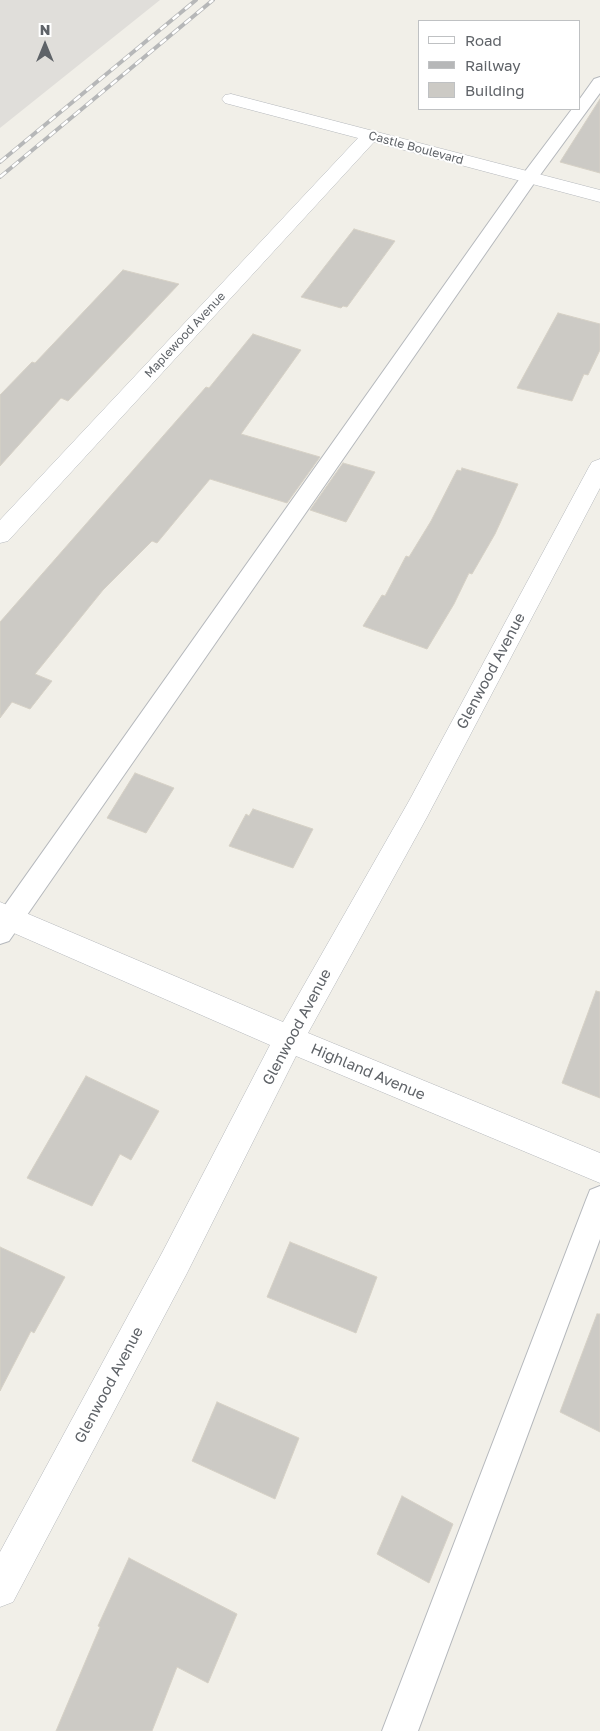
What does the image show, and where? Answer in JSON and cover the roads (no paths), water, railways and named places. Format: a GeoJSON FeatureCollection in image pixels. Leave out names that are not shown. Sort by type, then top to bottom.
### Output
{"type":"FeatureCollection","features":[{"type":"Feature","properties":{"kind":"street","name":"Castle Boulevard"},"geometry":{"type":"LineString","coordinates":[[231,99],[600,196]]}},
{"type":"Feature","properties":{"kind":"street","name":"Maplewood Avenue"},"geometry":{"type":"LineString","coordinates":[[0,535],[370,136]]}},
{"type":"Feature","properties":{"kind":"street","name":"Glenwood Avenue"},"geometry":{"type":"LineString","coordinates":[[0,1589],[174,1264],[289,1039],[418,808],[600,467]]}},
{"type":"Feature","properties":{"kind":"street","name":"Highland Avenue"},"geometry":{"type":"LineString","coordinates":[[3,922],[600,1168]]}},
{"type":"Feature","properties":{"kind":"lane"},"geometry":{"type":"LineString","coordinates":[[580,109],[600,82]]}},
{"type":"Feature","properties":{"kind":"lane"},"geometry":{"type":"LineString","coordinates":[[3,922],[529,178],[579,110]]}},
{"type":"Feature","properties":{"kind":"lane"},"geometry":{"type":"LineString","coordinates":[[400,1731],[600,1200]]}},
{"type":"Feature","properties":{"kind":"railway"},"geometry":{"type":"LineString","coordinates":[[0,162],[196,0]]}},
{"type":"Feature","properties":{"kind":"railway"},"geometry":{"type":"LineString","coordinates":[[0,177],[213,0]]}}]}
